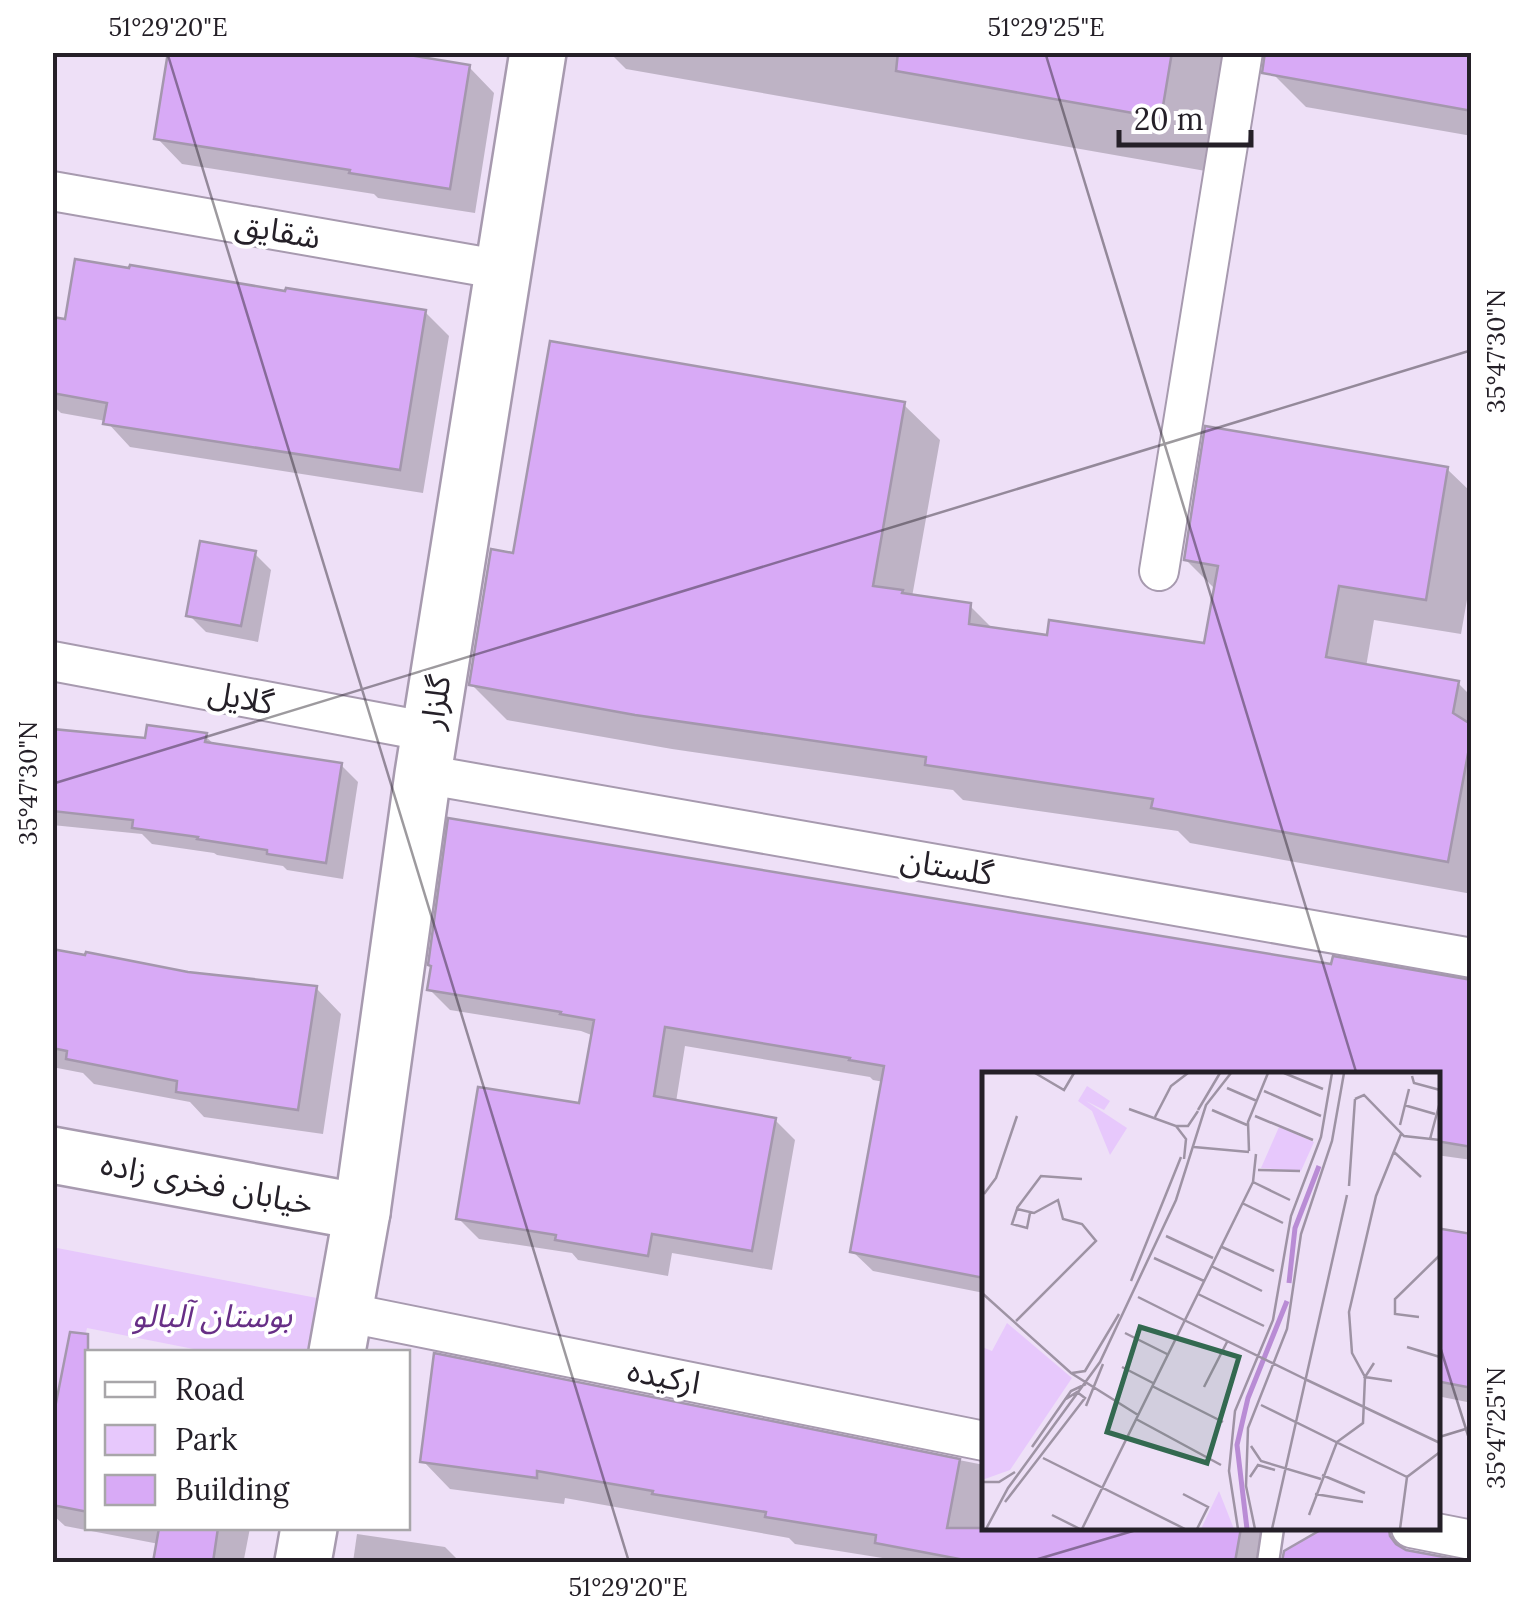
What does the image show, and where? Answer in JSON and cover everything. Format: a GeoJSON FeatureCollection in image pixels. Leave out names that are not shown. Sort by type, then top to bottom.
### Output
{"type":"FeatureCollection","features":[{"type":"Feature","properties":{"kind":"main road","name":"گلزار"},"geometry":{"type":"LineString","coordinates":[[340,1332],[359,1229],[426,753],[538,52]]}},
{"type":"Feature","properties":{"kind":"main road","name":"خیابان فخری زاده"},"geometry":{"type":"LineString","coordinates":[[52,1155],[359,1229]]}},
{"type":"Feature","properties":{"kind":"main road","name":"خیابان فخری زاده"},"geometry":{"type":"LineString","coordinates":[[52,1190],[359,1229]]}},
{"type":"Feature","properties":{"kind":"main road"},"geometry":{"type":"LineString","coordinates":[[304,1562],[309,1530]]}},
{"type":"Feature","properties":{"kind":"street"},"geometry":{"type":"LineString","coordinates":[[1158,571],[1243,52]]}},
{"type":"Feature","properties":{"kind":"street","name":"شقایق"},"geometry":{"type":"LineString","coordinates":[[52,191],[503,270]]}},
{"type":"Feature","properties":{"kind":"street","name":"گلایل"},"geometry":{"type":"LineString","coordinates":[[52,661],[426,753]]}},
{"type":"Feature","properties":{"kind":"street","name":"گلستان"},"geometry":{"type":"LineString","coordinates":[[426,753],[1472,958]]}},
{"type":"Feature","properties":{"kind":"street","name":"ارکیده"},"geometry":{"type":"LineString","coordinates":[[340,1332],[982,1441]]}},
{"type":"Feature","properties":{"kind":"street"},"geometry":{"type":"LineString","coordinates":[[1421,1530],[1472,1540]]}},
{"type":"Feature","properties":{"kind":"lane"},"geometry":{"type":"LineString","coordinates":[[1268,1562],[1272,1530]]}},
{"type":"Feature","properties":{"kind":"green space","name":"بوستان آلبالو"},"geometry":{"type":"Polygon","coordinates":[[[52,1247],[317,1298],[308,1350],[199,1350],[87,1328],[64,1429],[53,1427],[52,1247]]]}},
{"type":"Feature","properties":{"kind":"building"},"geometry":{"type":"Polygon","coordinates":[[[168,52],[391,52],[470,65],[450,189],[154,139],[168,52]]]}},
{"type":"Feature","properties":{"kind":"building"},"geometry":{"type":"Polygon","coordinates":[[[898,52],[1172,52],[1161,118],[896,71],[898,52]]]}},
{"type":"Feature","properties":{"kind":"building"},"geometry":{"type":"Polygon","coordinates":[[[1265,52],[1472,52],[1472,111],[1262,73],[1265,52]]]}},
{"type":"Feature","properties":{"kind":"building"},"geometry":{"type":"Polygon","coordinates":[[[75,259],[426,310],[400,470],[103,424],[107,403],[52,393],[52,317],[65,319],[75,259]]]}},
{"type":"Feature","properties":{"kind":"building"},"geometry":{"type":"Polygon","coordinates":[[[550,341],[905,402],[873,586],[971,603],[969,624],[1047,635],[1049,620],[1204,643],[1218,566],[1184,560],[1205,426],[1448,467],[1426,600],[1339,586],[1326,657],[1459,681],[1453,713],[1472,725],[1472,732],[1448,862],[1151,808],[1153,799],[925,765],[926,757],[635,715],[469,685],[491,549],[513,553],[550,341]]]}},
{"type":"Feature","properties":{"kind":"building"},"geometry":{"type":"Polygon","coordinates":[[[200,541],[256,551],[241,626],[186,616],[200,541]]]}},
{"type":"Feature","properties":{"kind":"building"},"geometry":{"type":"Polygon","coordinates":[[[147,725],[207,733],[205,742],[342,763],[326,863],[132,828],[133,820],[52,811],[52,729],[145,738],[147,725]]]}},
{"type":"Feature","properties":{"kind":"building"},"geometry":{"type":"Polygon","coordinates":[[[448,818],[1331,964],[1333,956],[1472,980],[1472,1147],[1439,1142],[1439,1072],[982,1072],[982,1278],[850,1252],[884,1066],[665,1027],[654,1096],[776,1118],[752,1251],[652,1234],[648,1256],[555,1240],[556,1235],[456,1219],[478,1087],[579,1103],[594,1020],[427,990],[431,966],[428,965],[448,818]]]}},
{"type":"Feature","properties":{"kind":"building"},"geometry":{"type":"Polygon","coordinates":[[[52,949],[188,972],[317,986],[298,1110],[176,1092],[177,1081],[66,1059],[67,1051],[52,1048],[52,949]]]}},
{"type":"Feature","properties":{"kind":"building"},"geometry":{"type":"Polygon","coordinates":[[[1439,1228],[1472,1234],[1472,1388],[1439,1382],[1439,1228]]]}},
{"type":"Feature","properties":{"kind":"building"},"geometry":{"type":"Polygon","coordinates":[[[70,1332],[88,1334],[85,1511],[52,1505],[52,1423],[70,1332]]]}},
{"type":"Feature","properties":{"kind":"building"},"geometry":{"type":"Polygon","coordinates":[[[434,1353],[960,1459],[947,1528],[1241,1530],[1235,1562],[975,1562],[875,1543],[876,1535],[765,1517],[766,1512],[652,1494],[653,1491],[537,1471],[537,1478],[420,1462],[434,1353]]]}},
{"type":"Feature","properties":{"kind":"building"},"geometry":{"type":"Polygon","coordinates":[[[159,1530],[218,1530],[213,1562],[153,1562],[159,1530]]]}},
{"type":"Feature","properties":{"kind":"building"},"geometry":{"type":"Polygon","coordinates":[[[1321,1530],[1389,1530],[1396,1544],[1406,1550],[1471,1562],[1282,1562],[1284,1551],[1321,1530]]]}}]}
